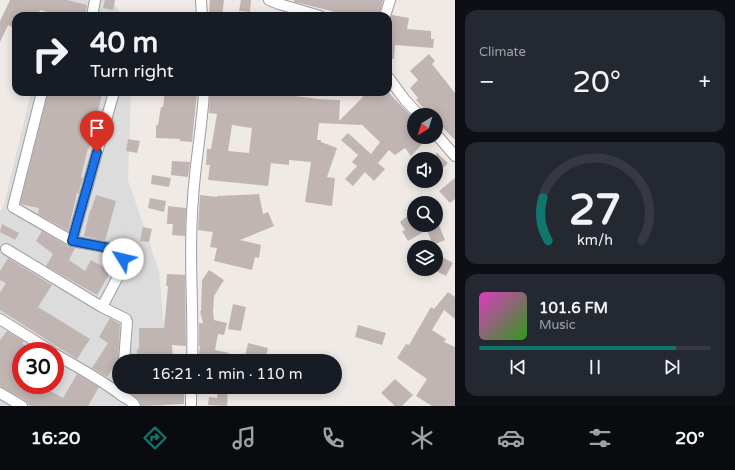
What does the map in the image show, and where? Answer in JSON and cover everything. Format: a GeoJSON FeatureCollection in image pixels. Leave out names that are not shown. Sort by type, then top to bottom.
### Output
{"type":"FeatureCollection","features":[{"type":"Feature","properties":{"kind":"street"},"geometry":{"type":"LineString","coordinates":[[93,12],[95,0]]}},
{"type":"Feature","properties":{"kind":"street"},"geometry":{"type":"LineString","coordinates":[[201,0],[202,12]]}},
{"type":"Feature","properties":{"kind":"street"},"geometry":{"type":"LineString","coordinates":[[269,0],[306,12]]}},
{"type":"Feature","properties":{"kind":"street"},"geometry":{"type":"LineString","coordinates":[[386,12],[390,0]]}},
{"type":"Feature","properties":{"kind":"street"},"geometry":{"type":"LineString","coordinates":[[392,82],[412,108]]}},
{"type":"Feature","properties":{"kind":"street"},"geometry":{"type":"LineString","coordinates":[[41,96],[13,207],[72,241],[109,248],[123,259],[124,265],[102,307]]}},
{"type":"Feature","properties":{"kind":"street"},"geometry":{"type":"LineString","coordinates":[[72,241],[113,96]]}},
{"type":"Feature","properties":{"kind":"street"},"geometry":{"type":"LineString","coordinates":[[192,354],[193,325],[191,270],[193,199],[204,96]]}},
{"type":"Feature","properties":{"kind":"street"},"geometry":{"type":"LineString","coordinates":[[443,142],[455,156]]}},
{"type":"Feature","properties":{"kind":"street"},"geometry":{"type":"LineString","coordinates":[[6,249],[102,307],[126,319],[125,354]]}},
{"type":"Feature","properties":{"kind":"street"},"geometry":{"type":"LineString","coordinates":[[0,319],[37,342]]}},
{"type":"Feature","properties":{"kind":"street"},"geometry":{"type":"LineString","coordinates":[[64,359],[112,388]]}},
{"type":"Feature","properties":{"kind":"street"},"geometry":{"type":"LineString","coordinates":[[0,393],[22,406]]}},
{"type":"Feature","properties":{"kind":"street"},"geometry":{"type":"LineString","coordinates":[[124,394],[135,406]]}},
{"type":"Feature","properties":{"kind":"street"},"geometry":{"type":"LineString","coordinates":[[190,406],[191,394]]}},
{"type":"Feature","properties":{"kind":"shaded area"},"geometry":{"type":"Polygon","coordinates":[[[53,0],[112,0],[120,12],[50,12],[53,0]]]}},
{"type":"Feature","properties":{"kind":"shaded area"},"geometry":{"type":"Polygon","coordinates":[[[30,96],[131,96],[128,180],[159,271],[166,354],[112,354],[112,394],[166,394],[165,406],[0,406],[0,212],[4,205],[30,96]]]}},
{"type":"Feature","properties":{"kind":"building"},"geometry":{"type":"Polygon","coordinates":[[[10,0],[67,0],[87,5],[86,12],[47,12],[40,10],[39,12],[12,12],[12,27],[8,25],[0,42],[0,21],[10,0]]]}},
{"type":"Feature","properties":{"kind":"building"},"geometry":{"type":"Polygon","coordinates":[[[105,0],[115,0],[113,10],[103,8],[105,0]]]}},
{"type":"Feature","properties":{"kind":"building"},"geometry":{"type":"Polygon","coordinates":[[[210,0],[224,0],[222,12],[209,12],[210,0]]]}},
{"type":"Feature","properties":{"kind":"building"},"geometry":{"type":"Polygon","coordinates":[[[241,0],[251,0],[250,12],[239,11],[241,0]]]}},
{"type":"Feature","properties":{"kind":"building"},"geometry":{"type":"Polygon","coordinates":[[[294,0],[383,0],[380,12],[332,12],[294,2],[294,0]]]}},
{"type":"Feature","properties":{"kind":"building"},"geometry":{"type":"Polygon","coordinates":[[[392,15],[409,18],[407,29],[431,31],[431,39],[434,39],[433,48],[395,45],[394,59],[392,59],[392,15]]]}},
{"type":"Feature","properties":{"kind":"building"},"geometry":{"type":"Polygon","coordinates":[[[429,54],[435,61],[432,64],[455,93],[455,140],[443,128],[443,108],[423,108],[416,100],[418,98],[410,88],[418,80],[410,71],[429,54]]]}},
{"type":"Feature","properties":{"kind":"building"},"geometry":{"type":"Polygon","coordinates":[[[47,96],[102,96],[81,177],[83,178],[79,193],[77,193],[68,231],[38,214],[39,208],[20,204],[47,96]]]}},
{"type":"Feature","properties":{"kind":"building"},"geometry":{"type":"Polygon","coordinates":[[[164,96],[197,96],[192,142],[180,141],[180,139],[156,138],[156,125],[158,125],[161,107],[163,107],[164,96]]]}},
{"type":"Feature","properties":{"kind":"building"},"geometry":{"type":"Polygon","coordinates":[[[210,96],[295,96],[340,100],[339,121],[363,97],[362,96],[392,96],[407,112],[407,144],[422,144],[415,152],[408,152],[405,148],[395,155],[389,150],[378,163],[385,169],[374,181],[365,172],[353,186],[345,179],[357,166],[352,162],[358,155],[341,140],[348,133],[371,154],[380,142],[361,124],[319,123],[317,140],[321,140],[321,142],[337,148],[327,177],[335,178],[332,206],[305,202],[311,162],[289,160],[289,165],[271,163],[268,186],[208,180],[210,165],[206,165],[207,149],[211,149],[217,114],[209,113],[210,96]],[[232,125],[228,151],[249,153],[252,128],[232,125]]]}},
{"type":"Feature","properties":{"kind":"building"},"geometry":{"type":"Polygon","coordinates":[[[128,139],[140,141],[137,153],[126,151],[128,139]]]}},
{"type":"Feature","properties":{"kind":"building"},"geometry":{"type":"Polygon","coordinates":[[[443,158],[448,163],[443,168],[443,158]]]}},
{"type":"Feature","properties":{"kind":"building"},"geometry":{"type":"Polygon","coordinates":[[[172,161],[190,162],[188,177],[171,175],[172,161]]]}},
{"type":"Feature","properties":{"kind":"building"},"geometry":{"type":"Polygon","coordinates":[[[152,175],[171,178],[169,187],[151,184],[152,175]]]}},
{"type":"Feature","properties":{"kind":"building"},"geometry":{"type":"Polygon","coordinates":[[[455,178],[455,199],[450,203],[439,191],[455,178]]]}},
{"type":"Feature","properties":{"kind":"building"},"geometry":{"type":"Polygon","coordinates":[[[259,194],[263,214],[268,212],[274,226],[240,240],[261,245],[259,258],[255,257],[252,270],[214,261],[217,248],[210,247],[213,232],[198,230],[200,195],[217,197],[259,194]]]}},
{"type":"Feature","properties":{"kind":"building"},"geometry":{"type":"Polygon","coordinates":[[[96,195],[116,201],[105,241],[84,236],[90,210],[96,195]]]}},
{"type":"Feature","properties":{"kind":"building"},"geometry":{"type":"Polygon","coordinates":[[[150,198],[166,201],[164,212],[148,208],[150,198]]]}},
{"type":"Feature","properties":{"kind":"building"},"geometry":{"type":"Polygon","coordinates":[[[168,206],[186,208],[185,236],[172,235],[173,224],[167,224],[168,206]]]}},
{"type":"Feature","properties":{"kind":"building"},"geometry":{"type":"Polygon","coordinates":[[[407,216],[407,232],[424,232],[407,240],[402,231],[405,230],[400,222],[407,216]]]}},
{"type":"Feature","properties":{"kind":"building"},"geometry":{"type":"Polygon","coordinates":[[[2,224],[19,233],[15,240],[0,232],[2,224]]]}},
{"type":"Feature","properties":{"kind":"building"},"geometry":{"type":"Polygon","coordinates":[[[143,227],[152,229],[149,242],[140,241],[143,227]]]}},
{"type":"Feature","properties":{"kind":"building"},"geometry":{"type":"Polygon","coordinates":[[[42,231],[69,247],[75,248],[69,260],[85,271],[91,260],[111,271],[97,295],[46,266],[53,254],[36,241],[42,231]]]}},
{"type":"Feature","properties":{"kind":"building"},"geometry":{"type":"Polygon","coordinates":[[[428,232],[442,232],[445,240],[443,241],[431,240],[428,232]]]}},
{"type":"Feature","properties":{"kind":"building"},"geometry":{"type":"Polygon","coordinates":[[[8,258],[52,285],[38,307],[90,339],[77,359],[64,351],[64,342],[50,342],[0,310],[0,293],[6,283],[0,280],[0,271],[8,258]]]}},
{"type":"Feature","properties":{"kind":"building"},"geometry":{"type":"Polygon","coordinates":[[[443,258],[453,263],[446,276],[443,274],[443,258]]]}},
{"type":"Feature","properties":{"kind":"building"},"geometry":{"type":"Polygon","coordinates":[[[209,270],[224,280],[214,296],[213,312],[214,320],[227,323],[224,335],[218,334],[215,350],[229,354],[199,354],[199,323],[203,323],[200,311],[202,280],[209,270]]]}},
{"type":"Feature","properties":{"kind":"building"},"geometry":{"type":"Polygon","coordinates":[[[167,274],[185,275],[186,346],[172,345],[173,354],[137,354],[137,349],[139,349],[139,328],[164,328],[168,286],[166,286],[167,274]]]}},
{"type":"Feature","properties":{"kind":"building"},"geometry":{"type":"Polygon","coordinates":[[[448,292],[455,297],[455,319],[444,310],[432,330],[446,339],[444,342],[455,347],[455,406],[432,406],[416,396],[427,379],[397,358],[406,344],[409,345],[431,307],[434,309],[448,292]]]}},
{"type":"Feature","properties":{"kind":"building"},"geometry":{"type":"Polygon","coordinates":[[[233,304],[246,307],[241,331],[228,329],[233,304]]]}},
{"type":"Feature","properties":{"kind":"building"},"geometry":{"type":"Polygon","coordinates":[[[110,318],[120,324],[118,354],[112,354],[112,370],[107,377],[92,368],[108,343],[99,337],[110,318]]]}},
{"type":"Feature","properties":{"kind":"building"},"geometry":{"type":"Polygon","coordinates":[[[358,325],[386,333],[382,345],[355,337],[358,325]]]}},
{"type":"Feature","properties":{"kind":"building"},"geometry":{"type":"Polygon","coordinates":[[[7,331],[24,341],[12,342],[12,393],[0,386],[0,340],[7,331]]]}},
{"type":"Feature","properties":{"kind":"building"},"geometry":{"type":"Polygon","coordinates":[[[248,343],[268,348],[267,354],[246,354],[248,343]]]}},
{"type":"Feature","properties":{"kind":"building"},"geometry":{"type":"Polygon","coordinates":[[[77,374],[99,387],[88,406],[30,406],[25,400],[14,394],[56,394],[63,398],[77,374]]]}},
{"type":"Feature","properties":{"kind":"building"},"geometry":{"type":"Polygon","coordinates":[[[395,379],[413,395],[402,406],[395,406],[381,393],[395,379]]]}},
{"type":"Feature","properties":{"kind":"building"},"geometry":{"type":"Polygon","coordinates":[[[131,394],[184,394],[184,404],[141,406],[139,400],[131,394]]]}},
{"type":"Feature","properties":{"kind":"building"},"geometry":{"type":"Polygon","coordinates":[[[217,394],[228,394],[227,406],[208,405],[209,397],[217,398],[217,394]]]}},
{"type":"Feature","properties":{"kind":"route"},"geometry":{"type":"LineString","coordinates":[[97,152],[72,241],[109,248],[123,259]]}}]}
